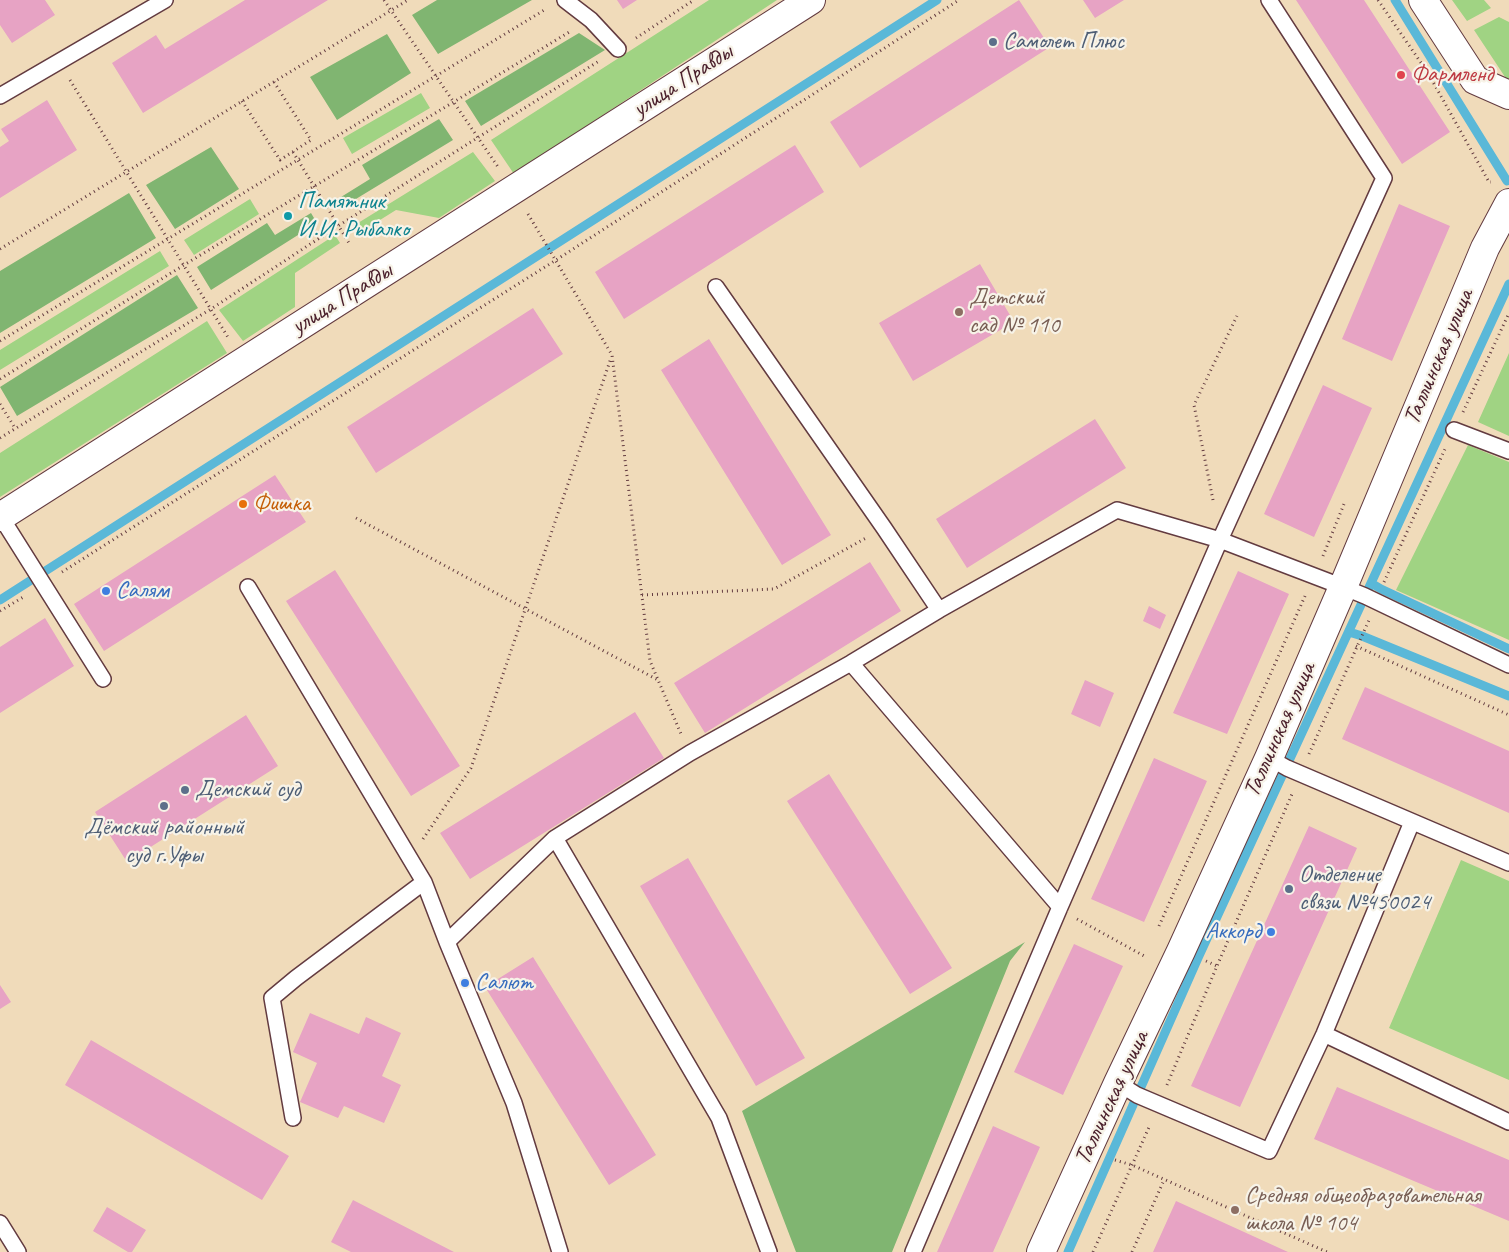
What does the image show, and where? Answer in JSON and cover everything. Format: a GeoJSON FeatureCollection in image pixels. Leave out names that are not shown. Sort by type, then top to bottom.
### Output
{"type":"FeatureCollection","features":[{"type":"Feature","properties":{"kind":"street","name":"улица Правды"},"geometry":{"type":"LineString","coordinates":[[0,517],[811,0]]}},
{"type":"Feature","properties":{"kind":"street"},"geometry":{"type":"LineString","coordinates":[[1423,0],[1475,80],[1509,95]]}},
{"type":"Feature","properties":{"kind":"street","name":"Таллинская улица"},"geometry":{"type":"LineString","coordinates":[[1041,1252],[1269,758],[1485,248],[1503,192]]}},
{"type":"Feature","properties":{"kind":"lane"},"geometry":{"type":"LineString","coordinates":[[0,96],[165,0]]}},
{"type":"Feature","properties":{"kind":"lane"},"geometry":{"type":"LineString","coordinates":[[913,1252],[1060,906],[1220,540],[1384,178],[1269,0]]}},
{"type":"Feature","properties":{"kind":"lane"},"geometry":{"type":"LineString","coordinates":[[559,3],[591,20],[618,49]]}},
{"type":"Feature","properties":{"kind":"lane"},"geometry":{"type":"LineString","coordinates":[[716,287],[939,610]]}},
{"type":"Feature","properties":{"kind":"lane"},"geometry":{"type":"LineString","coordinates":[[1454,430],[1509,452]]}},
{"type":"Feature","properties":{"kind":"lane"},"geometry":{"type":"LineString","coordinates":[[448,942],[555,838],[690,753],[1117,510],[1220,540],[1343,587],[1509,665]]}},
{"type":"Feature","properties":{"kind":"lane"},"geometry":{"type":"LineString","coordinates":[[0,517],[44,583],[103,679]]}},
{"type":"Feature","properties":{"kind":"lane"},"geometry":{"type":"LineString","coordinates":[[248,588],[424,882],[514,1103],[560,1252]]}},
{"type":"Feature","properties":{"kind":"lane"},"geometry":{"type":"LineString","coordinates":[[851,663],[1060,906]]}},
{"type":"Feature","properties":{"kind":"lane"},"geometry":{"type":"LineString","coordinates":[[1269,758],[1301,774],[1509,863]]}},
{"type":"Feature","properties":{"kind":"lane"},"geometry":{"type":"LineString","coordinates":[[1118,1083],[1137,1095],[1269,1151],[1324,1034],[1412,822]]}},
{"type":"Feature","properties":{"kind":"lane"},"geometry":{"type":"LineString","coordinates":[[555,838],[719,1118],[769,1252]]}},
{"type":"Feature","properties":{"kind":"lane"},"geometry":{"type":"LineString","coordinates":[[293,1118],[272,998],[424,882]]}},
{"type":"Feature","properties":{"kind":"lane"},"geometry":{"type":"LineString","coordinates":[[1324,1034],[1509,1122]]}},
{"type":"Feature","properties":{"kind":"lane"},"geometry":{"type":"LineString","coordinates":[[0,1223],[18,1252]]}},
{"type":"Feature","properties":{"kind":"path"},"geometry":{"type":"LineString","coordinates":[[384,0],[513,190],[612,355],[650,661],[690,753]]}},
{"type":"Feature","properties":{"kind":"path"},"geometry":{"type":"LineString","coordinates":[[0,249],[408,0]]}},
{"type":"Feature","properties":{"kind":"path"},"geometry":{"type":"LineString","coordinates":[[0,438],[210,309],[694,0]]}},
{"type":"Feature","properties":{"kind":"path"},"geometry":{"type":"LineString","coordinates":[[0,612],[556,260],[959,0]]}},
{"type":"Feature","properties":{"kind":"path"},"geometry":{"type":"LineString","coordinates":[[1378,0],[1428,73],[1489,182],[1503,192]]}},
{"type":"Feature","properties":{"kind":"path"},"geometry":{"type":"LineString","coordinates":[[0,341],[559,3]]}},
{"type":"Feature","properties":{"kind":"path"},"geometry":{"type":"LineString","coordinates":[[0,379],[184,265],[591,20]]}},
{"type":"Feature","properties":{"kind":"path"},"geometry":{"type":"LineString","coordinates":[[59,62],[243,362]]}},
{"type":"Feature","properties":{"kind":"path"},"geometry":{"type":"LineString","coordinates":[[242,101],[280,160],[311,140],[274,82]]}},
{"type":"Feature","properties":{"kind":"path"},"geometry":{"type":"LineString","coordinates":[[293,152],[349,243]]}},
{"type":"Feature","properties":{"kind":"path"},"geometry":{"type":"LineString","coordinates":[[1093,1252],[1159,1104],[1356,646],[1509,313]]}},
{"type":"Feature","properties":{"kind":"path"},"geometry":{"type":"LineString","coordinates":[[1220,540],[1194,405],[1237,316]]}},
{"type":"Feature","properties":{"kind":"path"},"geometry":{"type":"LineString","coordinates":[[410,858],[471,768],[612,355]]}},
{"type":"Feature","properties":{"kind":"path"},"geometry":{"type":"LineString","coordinates":[[0,404],[15,428]]}},
{"type":"Feature","properties":{"kind":"path"},"geometry":{"type":"LineString","coordinates":[[1158,927],[1345,504]]}},
{"type":"Feature","properties":{"kind":"path"},"geometry":{"type":"LineString","coordinates":[[356,518],[658,680]]}},
{"type":"Feature","properties":{"kind":"path"},"geometry":{"type":"LineString","coordinates":[[642,595],[774,589],[884,528]]}},
{"type":"Feature","properties":{"kind":"path"},"geometry":{"type":"LineString","coordinates":[[1356,646],[1509,715]]}},
{"type":"Feature","properties":{"kind":"path"},"geometry":{"type":"LineString","coordinates":[[1060,906],[1083,924],[1147,957]]}},
{"type":"Feature","properties":{"kind":"path"},"geometry":{"type":"LineString","coordinates":[[1143,966],[1149,950]]}},
{"type":"Feature","properties":{"kind":"path"},"geometry":{"type":"LineString","coordinates":[[1088,1148],[1109,1158],[1132,1165],[1327,1252]]}},
{"type":"Feature","properties":{"kind":"path"},"geometry":{"type":"LineString","coordinates":[[1132,1252],[1164,1180]]}},
{"type":"Feature","properties":{"kind":"green space"},"geometry":{"type":"Polygon","coordinates":[[[437,0],[532,0],[438,54],[412,15],[437,0]]]}},
{"type":"Feature","properties":{"kind":"green space"},"geometry":{"type":"Polygon","coordinates":[[[709,0],[777,0],[514,174],[491,140],[709,0]]]}},
{"type":"Feature","properties":{"kind":"green space"},"geometry":{"type":"Polygon","coordinates":[[[1452,0],[1484,0],[1491,8],[1467,21],[1452,0]]]}},
{"type":"Feature","properties":{"kind":"green space"},"geometry":{"type":"Polygon","coordinates":[[[1499,17],[1509,22],[1509,83],[1474,30],[1499,17]]]}},
{"type":"Feature","properties":{"kind":"green space"},"geometry":{"type":"Polygon","coordinates":[[[579,33],[605,50],[481,126],[465,101],[579,33]]]}},
{"type":"Feature","properties":{"kind":"green space"},"geometry":{"type":"Polygon","coordinates":[[[387,34],[411,73],[337,120],[310,77],[387,34]]]}},
{"type":"Feature","properties":{"kind":"green space"},"geometry":{"type":"Polygon","coordinates":[[[421,93],[430,108],[352,154],[343,138],[421,93]]]}},
{"type":"Feature","properties":{"kind":"green space"},"geometry":{"type":"Polygon","coordinates":[[[439,119],[453,140],[346,205],[341,197],[370,179],[362,165],[439,119]]]}},
{"type":"Feature","properties":{"kind":"green space"},"geometry":{"type":"Polygon","coordinates":[[[211,147],[239,189],[175,229],[146,185],[211,147]]]}},
{"type":"Feature","properties":{"kind":"green space"},"geometry":{"type":"Polygon","coordinates":[[[473,152],[495,181],[439,218],[396,210],[364,230],[358,223],[473,152]]]}},
{"type":"Feature","properties":{"kind":"green space"},"geometry":{"type":"Polygon","coordinates":[[[129,193],[156,238],[0,333],[0,271],[129,193]]]}},
{"type":"Feature","properties":{"kind":"green space"},"geometry":{"type":"Polygon","coordinates":[[[250,199],[259,214],[194,255],[184,240],[250,199]]]}},
{"type":"Feature","properties":{"kind":"green space"},"geometry":{"type":"Polygon","coordinates":[[[311,213],[317,223],[211,290],[197,267],[267,223],[275,235],[311,213]]]}},
{"type":"Feature","properties":{"kind":"green space"},"geometry":{"type":"Polygon","coordinates":[[[335,235],[340,243],[295,273],[295,307],[243,341],[219,310],[335,235]]]}},
{"type":"Feature","properties":{"kind":"green space"},"geometry":{"type":"Polygon","coordinates":[[[160,251],[169,266],[0,370],[0,350],[160,251]]]}},
{"type":"Feature","properties":{"kind":"green space"},"geometry":{"type":"Polygon","coordinates":[[[177,275],[198,308],[17,416],[0,387],[177,275]]]}},
{"type":"Feature","properties":{"kind":"green space"},"geometry":{"type":"Polygon","coordinates":[[[207,321],[227,353],[0,497],[0,453],[207,321]]]}},
{"type":"Feature","properties":{"kind":"green space"},"geometry":{"type":"Polygon","coordinates":[[[1509,353],[1509,436],[1478,422],[1509,353]]]}},
{"type":"Feature","properties":{"kind":"green space"},"geometry":{"type":"Polygon","coordinates":[[[1468,445],[1509,462],[1509,640],[1396,590],[1468,445]]]}},
{"type":"Feature","properties":{"kind":"green space"},"geometry":{"type":"Polygon","coordinates":[[[1461,860],[1509,881],[1509,1080],[1389,1028],[1461,860]]]}},
{"type":"Feature","properties":{"kind":"green space"},"geometry":{"type":"Polygon","coordinates":[[[1025,942],[1010,961],[892,1252],[796,1252],[742,1111],[1025,942]]]}},
{"type":"Feature","properties":{"kind":"building"},"geometry":{"type":"Polygon","coordinates":[[[0,0],[45,0],[55,15],[12,43],[0,25],[0,0]]]}},
{"type":"Feature","properties":{"kind":"building"},"geometry":{"type":"Polygon","coordinates":[[[245,0],[328,0],[143,113],[112,63],[156,35],[165,49],[245,0]]]}},
{"type":"Feature","properties":{"kind":"building"},"geometry":{"type":"Polygon","coordinates":[[[617,0],[637,0],[623,9],[617,0]]]}},
{"type":"Feature","properties":{"kind":"building"},"geometry":{"type":"Polygon","coordinates":[[[1019,0],[1050,47],[860,168],[830,122],[1019,0]]]}},
{"type":"Feature","properties":{"kind":"building"},"geometry":{"type":"Polygon","coordinates":[[[1083,0],[1124,0],[1095,18],[1083,0]]]}},
{"type":"Feature","properties":{"kind":"building"},"geometry":{"type":"Polygon","coordinates":[[[1296,0],[1364,0],[1450,132],[1402,164],[1296,0]]]}},
{"type":"Feature","properties":{"kind":"building"},"geometry":{"type":"Polygon","coordinates":[[[47,100],[77,150],[0,198],[0,147],[9,141],[1,129],[47,100]]]}},
{"type":"Feature","properties":{"kind":"building"},"geometry":{"type":"Polygon","coordinates":[[[795,145],[824,192],[624,319],[595,272],[795,145]]]}},
{"type":"Feature","properties":{"kind":"building"},"geometry":{"type":"Polygon","coordinates":[[[1399,204],[1450,226],[1392,361],[1342,339],[1399,204]]]}},
{"type":"Feature","properties":{"kind":"building"},"geometry":{"type":"Polygon","coordinates":[[[980,264],[1014,322],[913,381],[879,323],[980,264]]]}},
{"type":"Feature","properties":{"kind":"building"},"geometry":{"type":"Polygon","coordinates":[[[533,308],[563,354],[376,473],[347,427],[533,308]]]}},
{"type":"Feature","properties":{"kind":"building"},"geometry":{"type":"Polygon","coordinates":[[[709,339],[831,535],[782,565],[661,370],[709,339]]]}},
{"type":"Feature","properties":{"kind":"building"},"geometry":{"type":"Polygon","coordinates":[[[1323,385],[1372,408],[1314,537],[1264,514],[1323,385]]]}},
{"type":"Feature","properties":{"kind":"building"},"geometry":{"type":"Polygon","coordinates":[[[1095,419],[1126,468],[967,568],[936,519],[1095,419]]]}},
{"type":"Feature","properties":{"kind":"building"},"geometry":{"type":"Polygon","coordinates":[[[275,475],[306,522],[104,651],[74,604],[275,475]]]}},
{"type":"Feature","properties":{"kind":"building"},"geometry":{"type":"Polygon","coordinates":[[[870,562],[901,611],[705,733],[674,683],[870,562]]]}},
{"type":"Feature","properties":{"kind":"building"},"geometry":{"type":"Polygon","coordinates":[[[335,570],[460,766],[411,796],[286,601],[335,570]]]}},
{"type":"Feature","properties":{"kind":"building"},"geometry":{"type":"Polygon","coordinates":[[[1238,571],[1289,594],[1227,734],[1173,713],[1238,571]]]}},
{"type":"Feature","properties":{"kind":"building"},"geometry":{"type":"Polygon","coordinates":[[[1149,606],[1166,615],[1160,629],[1143,621],[1149,606]]]}},
{"type":"Feature","properties":{"kind":"building"},"geometry":{"type":"Polygon","coordinates":[[[45,618],[74,666],[0,713],[0,647],[45,618]]]}},
{"type":"Feature","properties":{"kind":"building"},"geometry":{"type":"Polygon","coordinates":[[[1085,680],[1114,693],[1100,727],[1071,714],[1085,680]]]}},
{"type":"Feature","properties":{"kind":"building"},"geometry":{"type":"Polygon","coordinates":[[[1365,687],[1509,751],[1509,813],[1342,739],[1365,687]]]}},
{"type":"Feature","properties":{"kind":"building"},"geometry":{"type":"Polygon","coordinates":[[[635,712],[664,758],[470,879],[440,833],[635,712]]]}},
{"type":"Feature","properties":{"kind":"building","name":"Демский суд"},"geometry":{"type":"Polygon","coordinates":[[[246,715],[278,766],[127,862],[95,812],[246,715]]]}},
{"type":"Feature","properties":{"kind":"building"},"geometry":{"type":"Polygon","coordinates":[[[1154,758],[1207,781],[1144,922],[1091,899],[1154,758]]]}},
{"type":"Feature","properties":{"kind":"building"},"geometry":{"type":"Polygon","coordinates":[[[829,774],[952,968],[910,994],[787,801],[829,774]]]}},
{"type":"Feature","properties":{"kind":"building"},"geometry":{"type":"Polygon","coordinates":[[[1309,826],[1357,848],[1240,1107],[1191,1086],[1309,826]]]}},
{"type":"Feature","properties":{"kind":"building"},"geometry":{"type":"Polygon","coordinates":[[[688,858],[805,1058],[756,1086],[640,886],[688,858]]]}},
{"type":"Feature","properties":{"kind":"building"},"geometry":{"type":"Polygon","coordinates":[[[1074,944],[1123,966],[1063,1095],[1014,1072],[1074,944]]]}},
{"type":"Feature","properties":{"kind":"building"},"geometry":{"type":"Polygon","coordinates":[[[533,957],[656,1155],[609,1185],[485,987],[533,957]]]}},
{"type":"Feature","properties":{"kind":"building"},"geometry":{"type":"Polygon","coordinates":[[[0,985],[11,1002],[0,1009],[0,985]]]}},
{"type":"Feature","properties":{"kind":"building"},"geometry":{"type":"Polygon","coordinates":[[[310,1013],[359,1034],[366,1017],[401,1033],[382,1076],[401,1085],[384,1123],[344,1106],[338,1118],[300,1102],[317,1063],[293,1052],[310,1013]]]}},
{"type":"Feature","properties":{"kind":"building"},"geometry":{"type":"Polygon","coordinates":[[[91,1040],[289,1156],[262,1200],[65,1085],[91,1040]]]}},
{"type":"Feature","properties":{"kind":"building"},"geometry":{"type":"Polygon","coordinates":[[[1337,1087],[1509,1160],[1509,1221],[1314,1139],[1337,1087]]]}},
{"type":"Feature","properties":{"kind":"building"},"geometry":{"type":"Polygon","coordinates":[[[993,1126],[1040,1147],[993,1252],[937,1252],[993,1126]]]}},
{"type":"Feature","properties":{"kind":"building"},"geometry":{"type":"Polygon","coordinates":[[[353,1200],[454,1252],[351,1252],[331,1242],[353,1200]]]}},
{"type":"Feature","properties":{"kind":"building"},"geometry":{"type":"Polygon","coordinates":[[[1176,1201],[1288,1252],[1153,1252],[1176,1201]]]}},
{"type":"Feature","properties":{"kind":"building"},"geometry":{"type":"Polygon","coordinates":[[[107,1207],[146,1230],[132,1252],[128,1252],[93,1231],[107,1207]]]}},
{"type":"Feature","properties":{"kind":"waterway"},"geometry":{"type":"LineString","coordinates":[[0,600],[937,0]]}},
{"type":"Feature","properties":{"kind":"waterway"},"geometry":{"type":"LineString","coordinates":[[1395,0],[1507,181]]}},
{"type":"Feature","properties":{"kind":"waterway"},"geometry":{"type":"LineString","coordinates":[[1068,1252],[1198,958],[1509,284]]}},
{"type":"Feature","properties":{"kind":"waterway"},"geometry":{"type":"LineString","coordinates":[[1371,583],[1509,649]]}},
{"type":"Feature","properties":{"kind":"waterway"},"geometry":{"type":"LineString","coordinates":[[1349,632],[1509,696]]}},
{"type":"Feature","properties":{"kind":"place","name":"Самолет Плюс"},"geometry":{"type":"Point","coordinates":[993,42]}},
{"type":"Feature","properties":{"kind":"place","name":"Фармленд"},"geometry":{"type":"Point","coordinates":[1401,75]}},
{"type":"Feature","properties":{"kind":"place","name":"Памятник И.И. Рыбалко"},"geometry":{"type":"Point","coordinates":[288,216]}},
{"type":"Feature","properties":{"kind":"place","name":"Детский сад № 110"},"geometry":{"type":"Point","coordinates":[959,312]}},
{"type":"Feature","properties":{"kind":"place","name":"Фишка"},"geometry":{"type":"Point","coordinates":[243,504]}},
{"type":"Feature","properties":{"kind":"place","name":"Салям"},"geometry":{"type":"Point","coordinates":[106,591]}},
{"type":"Feature","properties":{"kind":"place","name":"Демский суд"},"geometry":{"type":"Point","coordinates":[185,790]}},
{"type":"Feature","properties":{"kind":"place","name":"Дёмский районный суд г.Уфы"},"geometry":{"type":"Point","coordinates":[164,806]}},
{"type":"Feature","properties":{"kind":"place","name":"Отделение связи №450024"},"geometry":{"type":"Point","coordinates":[1289,889]}},
{"type":"Feature","properties":{"kind":"place","name":"Аккорд"},"geometry":{"type":"Point","coordinates":[1271,932]}},
{"type":"Feature","properties":{"kind":"place","name":"Салют"},"geometry":{"type":"Point","coordinates":[465,983]}},
{"type":"Feature","properties":{"kind":"place","name":"Средняя общеобразовательная школа № 104"},"geometry":{"type":"Point","coordinates":[1235,1210]}}]}
